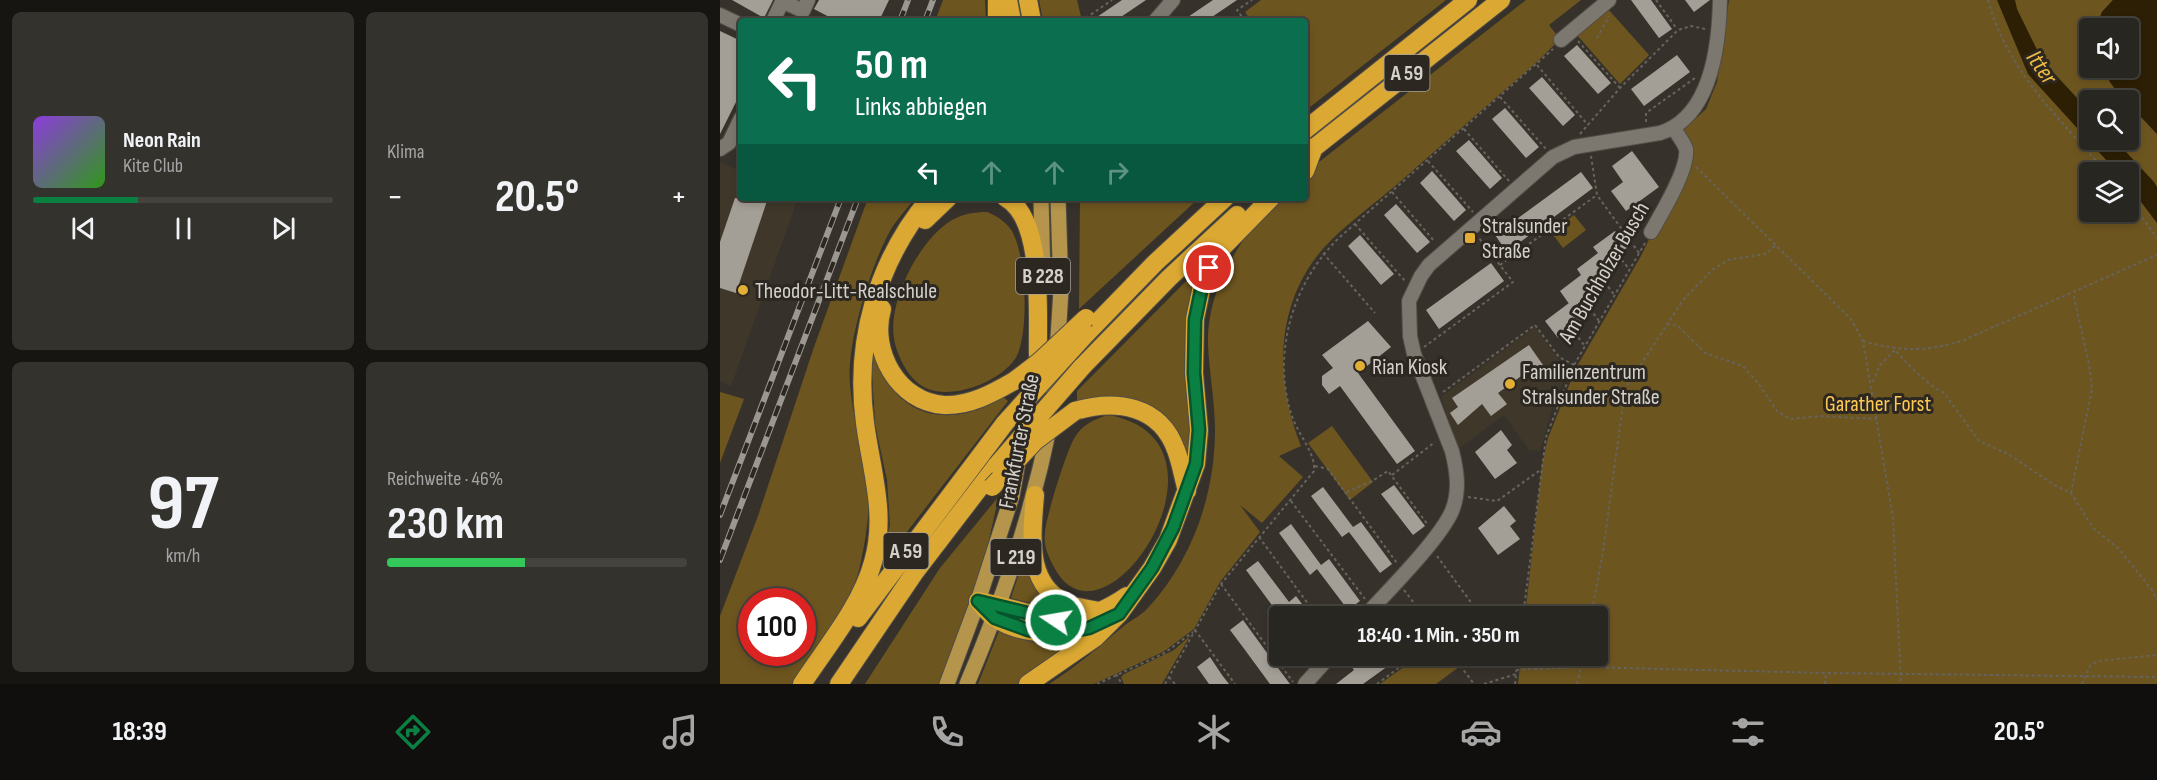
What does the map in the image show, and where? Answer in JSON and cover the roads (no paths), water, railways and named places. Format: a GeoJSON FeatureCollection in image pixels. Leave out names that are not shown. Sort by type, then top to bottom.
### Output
{"type":"FeatureCollection","features":[{"type":"Feature","properties":{"kind":"highway"},"geometry":{"type":"LineString","coordinates":[[996,0],[997,18]]}},
{"type":"Feature","properties":{"kind":"highway"},"geometry":{"type":"LineString","coordinates":[[1008,0],[1011,18]]}},
{"type":"Feature","properties":{"kind":"highway"},"geometry":{"type":"LineString","coordinates":[[1028,0],[1031,18]]}},
{"type":"Feature","properties":{"kind":"highway","name":"A 59"},"geometry":{"type":"LineString","coordinates":[[1308,128],[1468,0]]}},
{"type":"Feature","properties":{"kind":"highway","name":"A 59"},"geometry":{"type":"LineString","coordinates":[[1310,151],[1501,0]]}},
{"type":"Feature","properties":{"kind":"highway"},"geometry":{"type":"LineString","coordinates":[[802,684],[858,597],[873,562],[880,522],[861,383],[867,322],[895,250],[928,201]]}},
{"type":"Feature","properties":{"kind":"highway"},"geometry":{"type":"LineString","coordinates":[[944,201],[929,214],[908,244],[888,289],[878,322],[879,342],[886,364],[899,383],[913,394],[944,405],[973,401],[1014,381],[1086,326],[1137,269],[1155,263],[1222,201]]}},
{"type":"Feature","properties":{"kind":"highway"},"geometry":{"type":"LineString","coordinates":[[1011,201],[1028,221],[1034,252],[1038,355]]}},
{"type":"Feature","properties":{"kind":"highway","name":"A 59"},"geometry":{"type":"LineString","coordinates":[[839,684],[915,572],[997,465],[1082,367],[1169,278],[1252,201]]}},
{"type":"Feature","properties":{"kind":"highway"},"geometry":{"type":"LineString","coordinates":[[1028,684],[1096,637],[1119,614],[1152,568],[1168,540],[1196,464],[1199,430],[1194,373],[1195,320],[1203,281],[1215,255],[1232,235],[1268,201]]}},
{"type":"Feature","properties":{"kind":"highway","name":"A 59"},"geometry":{"type":"LineString","coordinates":[[815,684],[898,562],[1005,423],[1086,326]]}},
{"type":"Feature","properties":{"kind":"highway"},"geometry":{"type":"LineString","coordinates":[[958,516],[973,512],[992,487],[1035,441],[1075,411],[1112,404],[1137,409],[1159,425],[1175,448],[1187,490]]}},
{"type":"Feature","properties":{"kind":"highway"},"geometry":{"type":"LineString","coordinates":[[1035,495],[1031,541],[1034,561],[1042,581],[1047,589],[1071,605],[1100,611]]}},
{"type":"Feature","properties":{"kind":"highway"},"geometry":{"type":"LineString","coordinates":[[998,612],[1056,620],[1071,619],[1100,611],[1135,590]]}},
{"type":"Feature","properties":{"kind":"highway"},"geometry":{"type":"LineString","coordinates":[[978,601],[1028,630],[1058,634],[1089,628],[1119,614]]}},
{"type":"Feature","properties":{"kind":"main road","name":"Frankfurter Straße"},"geometry":{"type":"LineString","coordinates":[[947,684],[978,601],[1012,496],[1038,355],[1043,309],[1041,201]]}},
{"type":"Feature","properties":{"kind":"main road","name":"Frankfurter Straße"},"geometry":{"type":"LineString","coordinates":[[967,684],[998,612],[1035,495],[1056,394],[1061,290],[1058,201]]}},
{"type":"Feature","properties":{"kind":"street"},"geometry":{"type":"LineString","coordinates":[[774,18],[783,1],[802,11],[808,0]]}},
{"type":"Feature","properties":{"kind":"street"},"geometry":{"type":"LineString","coordinates":[[1158,18],[1173,0]]}},
{"type":"Feature","properties":{"kind":"street"},"geometry":{"type":"LineString","coordinates":[[1566,36],[1609,0]]}},
{"type":"Feature","properties":{"kind":"street"},"geometry":{"type":"LineString","coordinates":[[1374,606],[1432,539],[1452,511],[1456,496],[1456,469],[1446,434],[1414,354],[1408,315],[1413,291],[1421,276],[1443,252],[1553,157],[1586,145],[1674,128],[1689,116],[1699,104],[1710,68],[1720,0]]}},
{"type":"Feature","properties":{"kind":"street"},"geometry":{"type":"LineString","coordinates":[[720,15],[738,24]]}},
{"type":"Feature","properties":{"kind":"street"},"geometry":{"type":"LineString","coordinates":[[720,149],[729,142],[738,124]]}},
{"type":"Feature","properties":{"kind":"street","name":"Am Buchholzer Busch"},"geometry":{"type":"LineString","coordinates":[[1651,232],[1674,188],[1685,157],[1684,144],[1674,128]]}},
{"type":"Feature","properties":{"kind":"street"},"geometry":{"type":"LineString","coordinates":[[1305,684],[1321,666]]}},
{"type":"Feature","properties":{"kind":"water","name":"Itter"},"geometry":{"type":"Polygon","coordinates":[[[1997,0],[2015,0],[2017,9],[2042,60],[2079,100],[2079,130],[2028,74],[1997,0]]]}},
{"type":"Feature","properties":{"kind":"water"},"geometry":{"type":"Polygon","coordinates":[[[2113,0],[2157,0],[2157,134],[2139,115],[2139,90],[2116,90],[2107,78],[2139,78],[2139,18],[2100,18],[2113,0]]]}},
{"type":"Feature","properties":{"kind":"water"},"geometry":{"type":"Polygon","coordinates":[[[2097,150],[2124,150],[2135,162],[2108,162],[2097,150]]]}},
{"type":"Feature","properties":{"kind":"water"},"geometry":{"type":"Polygon","coordinates":[[[2139,166],[2157,187],[2157,223],[2139,199],[2139,166]]]}},
{"type":"Feature","properties":{"kind":"railway"},"geometry":{"type":"LineString","coordinates":[[901,18],[908,0]]}},
{"type":"Feature","properties":{"kind":"railway"},"geometry":{"type":"LineString","coordinates":[[926,18],[933,0]]}},
{"type":"Feature","properties":{"kind":"railway"},"geometry":{"type":"LineString","coordinates":[[720,515],[840,201]]}},
{"type":"Feature","properties":{"kind":"railway"},"geometry":{"type":"LineString","coordinates":[[720,560],[857,201]]}},
{"type":"Feature","properties":{"kind":"place","name":"Stralsunder Straße"},"geometry":{"type":"Point","coordinates":[1470,238]}},
{"type":"Feature","properties":{"kind":"place","name":"Theodor-Litt-Realschule"},"geometry":{"type":"Point","coordinates":[743,290]}},
{"type":"Feature","properties":{"kind":"place","name":"Rian Kiosk"},"geometry":{"type":"Point","coordinates":[1360,366]}},
{"type":"Feature","properties":{"kind":"place","name":"Familienzentrum Stralsunder Straße"},"geometry":{"type":"Point","coordinates":[1510,384]}},
{"type":"Feature","properties":{"kind":"park label","name":"Garather Forst"},"geometry":{"type":"Point","coordinates":[1878,403]}}]}
